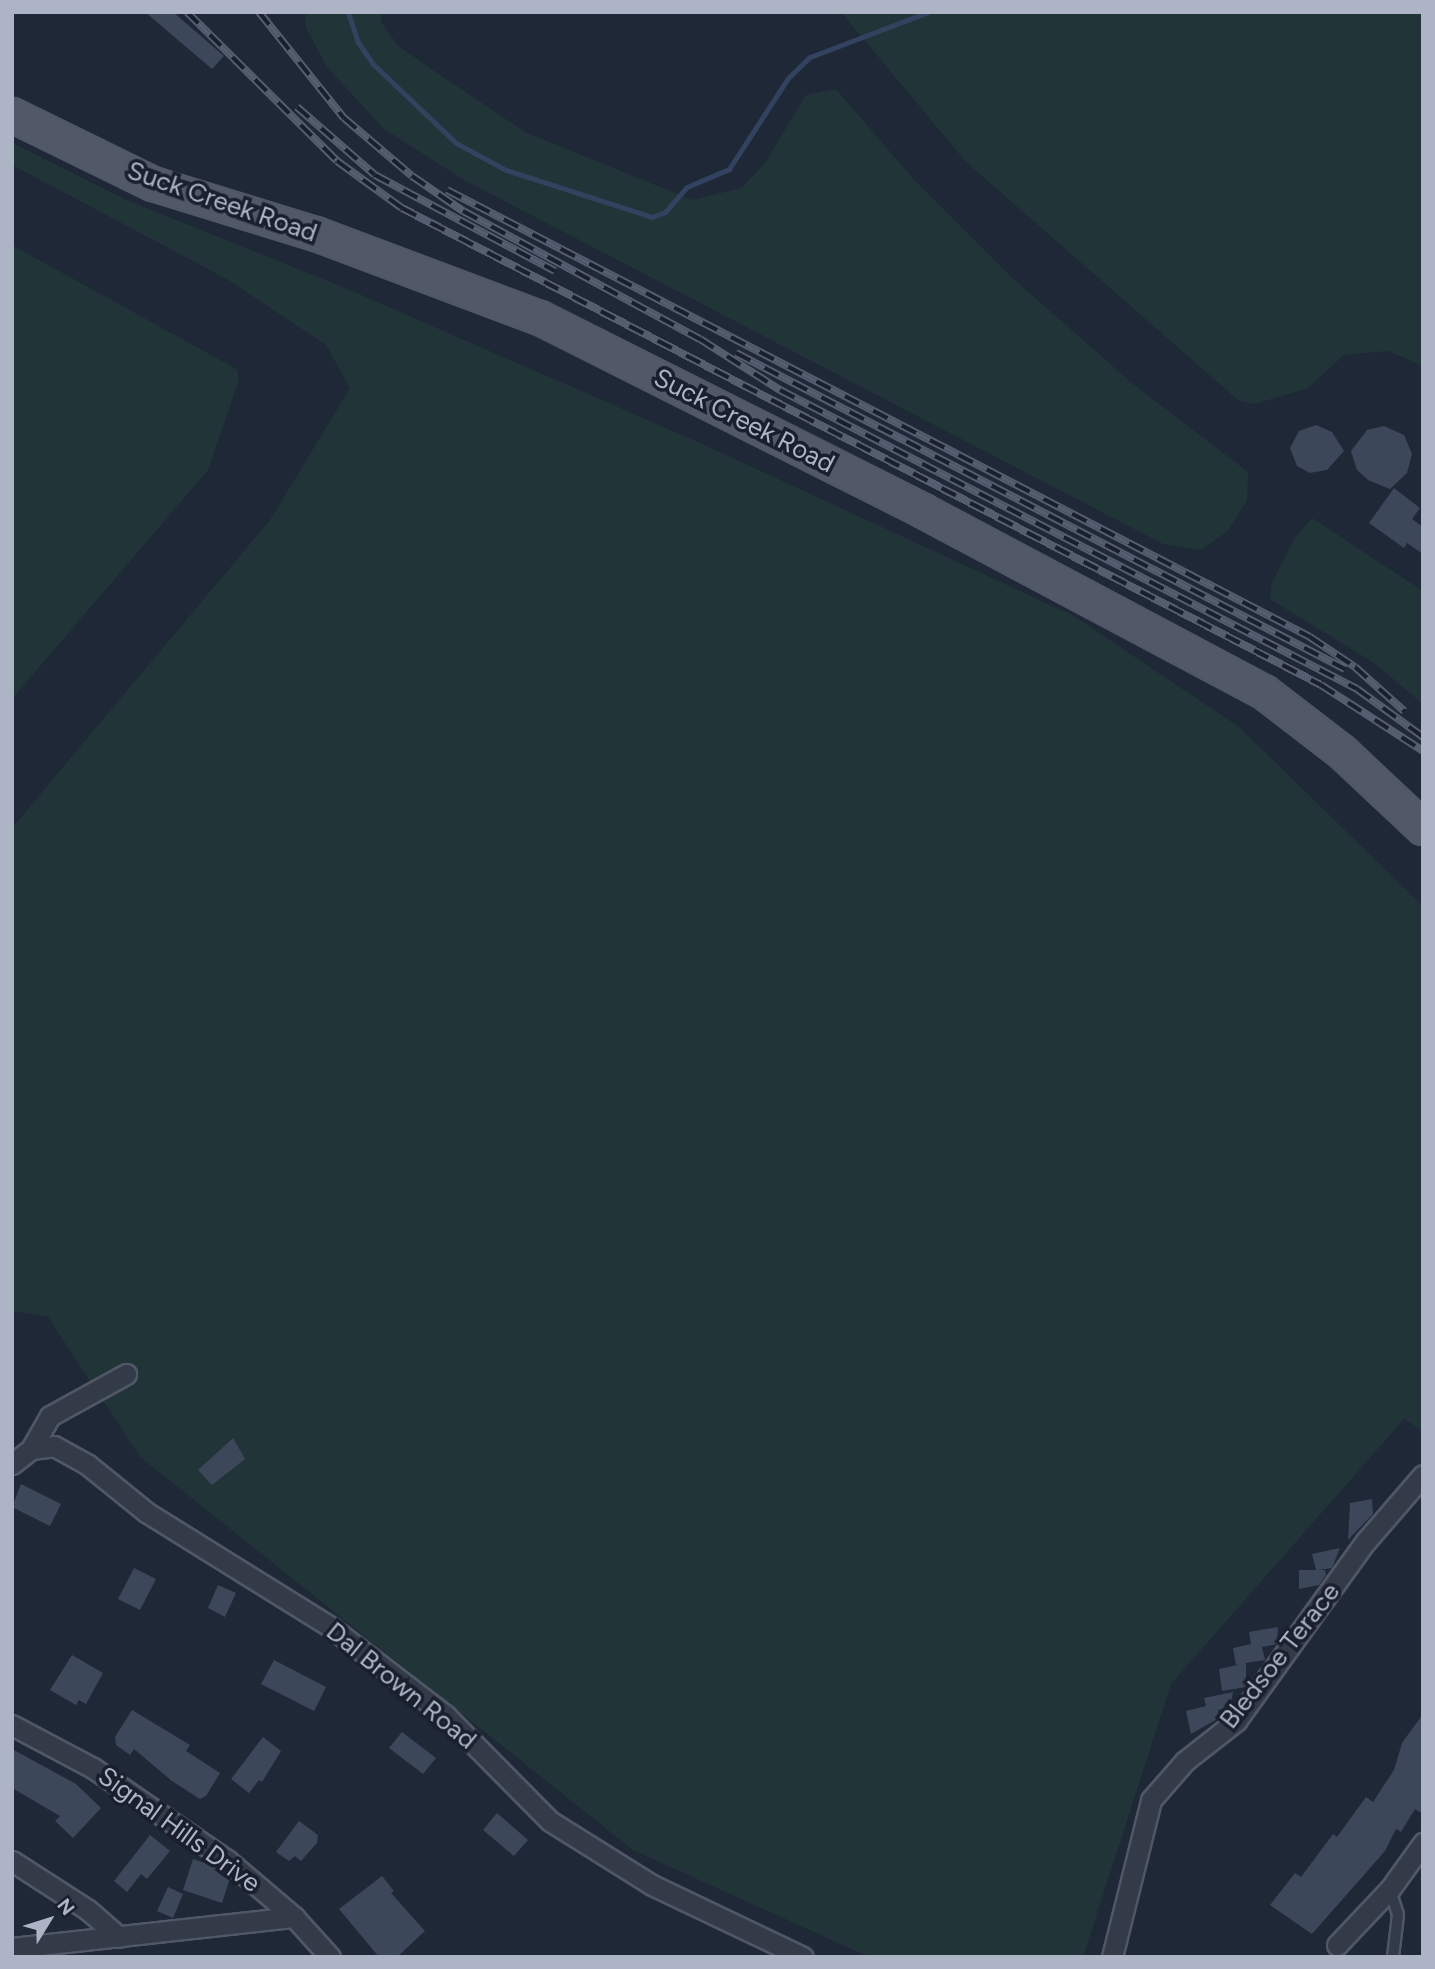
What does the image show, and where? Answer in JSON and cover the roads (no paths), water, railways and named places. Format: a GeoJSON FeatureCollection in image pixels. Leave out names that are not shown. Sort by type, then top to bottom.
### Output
{"type":"FeatureCollection","features":[{"type":"Feature","properties":{"kind":"main road","name":"Suck Creek Road"},"geometry":{"type":"LineString","coordinates":[[12,115],[153,184],[316,234],[540,317],[910,505],[1264,692],[1342,752],[1423,828]]}},
{"type":"Feature","properties":{"kind":"street"},"geometry":{"type":"LineString","coordinates":[[12,1464],[31,1449],[50,1416],[126,1374]]}},
{"type":"Feature","properties":{"kind":"street","name":"Dal Brown Road"},"geometry":{"type":"LineString","coordinates":[[31,1449],[54,1446],[88,1465],[146,1512],[332,1628],[445,1715],[551,1821],[652,1885],[803,1957]]}},
{"type":"Feature","properties":{"kind":"street","name":"Bledsoe Terace"},"geometry":{"type":"LineString","coordinates":[[1112,1957],[1151,1800],[1185,1761],[1236,1721],[1366,1541],[1423,1475]]}},
{"type":"Feature","properties":{"kind":"street","name":"Signal Hills Drive"},"geometry":{"type":"LineString","coordinates":[[12,1726],[93,1768],[227,1860],[294,1917],[330,1957]]}},
{"type":"Feature","properties":{"kind":"street"},"geometry":{"type":"LineString","coordinates":[[1337,1945],[1390,1889],[1423,1843]]}},
{"type":"Feature","properties":{"kind":"street"},"geometry":{"type":"LineString","coordinates":[[12,1861],[88,1910],[119,1937]]}},
{"type":"Feature","properties":{"kind":"street"},"geometry":{"type":"LineString","coordinates":[[12,1948],[294,1917]]}},
{"type":"Feature","properties":{"kind":"lane"},"geometry":{"type":"LineString","coordinates":[[1390,1889],[1398,1916],[1393,1957]]}},
{"type":"Feature","properties":{"kind":"waterway"},"geometry":{"type":"LineString","coordinates":[[348,12],[358,42],[372,63],[456,143],[506,170],[652,217],[665,212],[687,187],[729,169],[788,78],[810,57],[928,12]]}},
{"type":"Feature","properties":{"kind":"railway"},"geometry":{"type":"LineString","coordinates":[[187,12],[337,161],[402,208],[1321,685],[1423,751]]}},
{"type":"Feature","properties":{"kind":"railway"},"geometry":{"type":"LineString","coordinates":[[259,12],[344,118],[412,176],[463,211],[700,339],[780,390],[1357,689],[1423,737]]}},
{"type":"Feature","properties":{"kind":"railway"},"geometry":{"type":"LineString","coordinates":[[297,107],[375,175],[555,271]]}},
{"type":"Feature","properties":{"kind":"railway"},"geometry":{"type":"LineString","coordinates":[[447,190],[1310,637],[1355,667],[1404,711]]}},
{"type":"Feature","properties":{"kind":"railway"},"geometry":{"type":"LineString","coordinates":[[736,353],[1345,669]]}}]}
